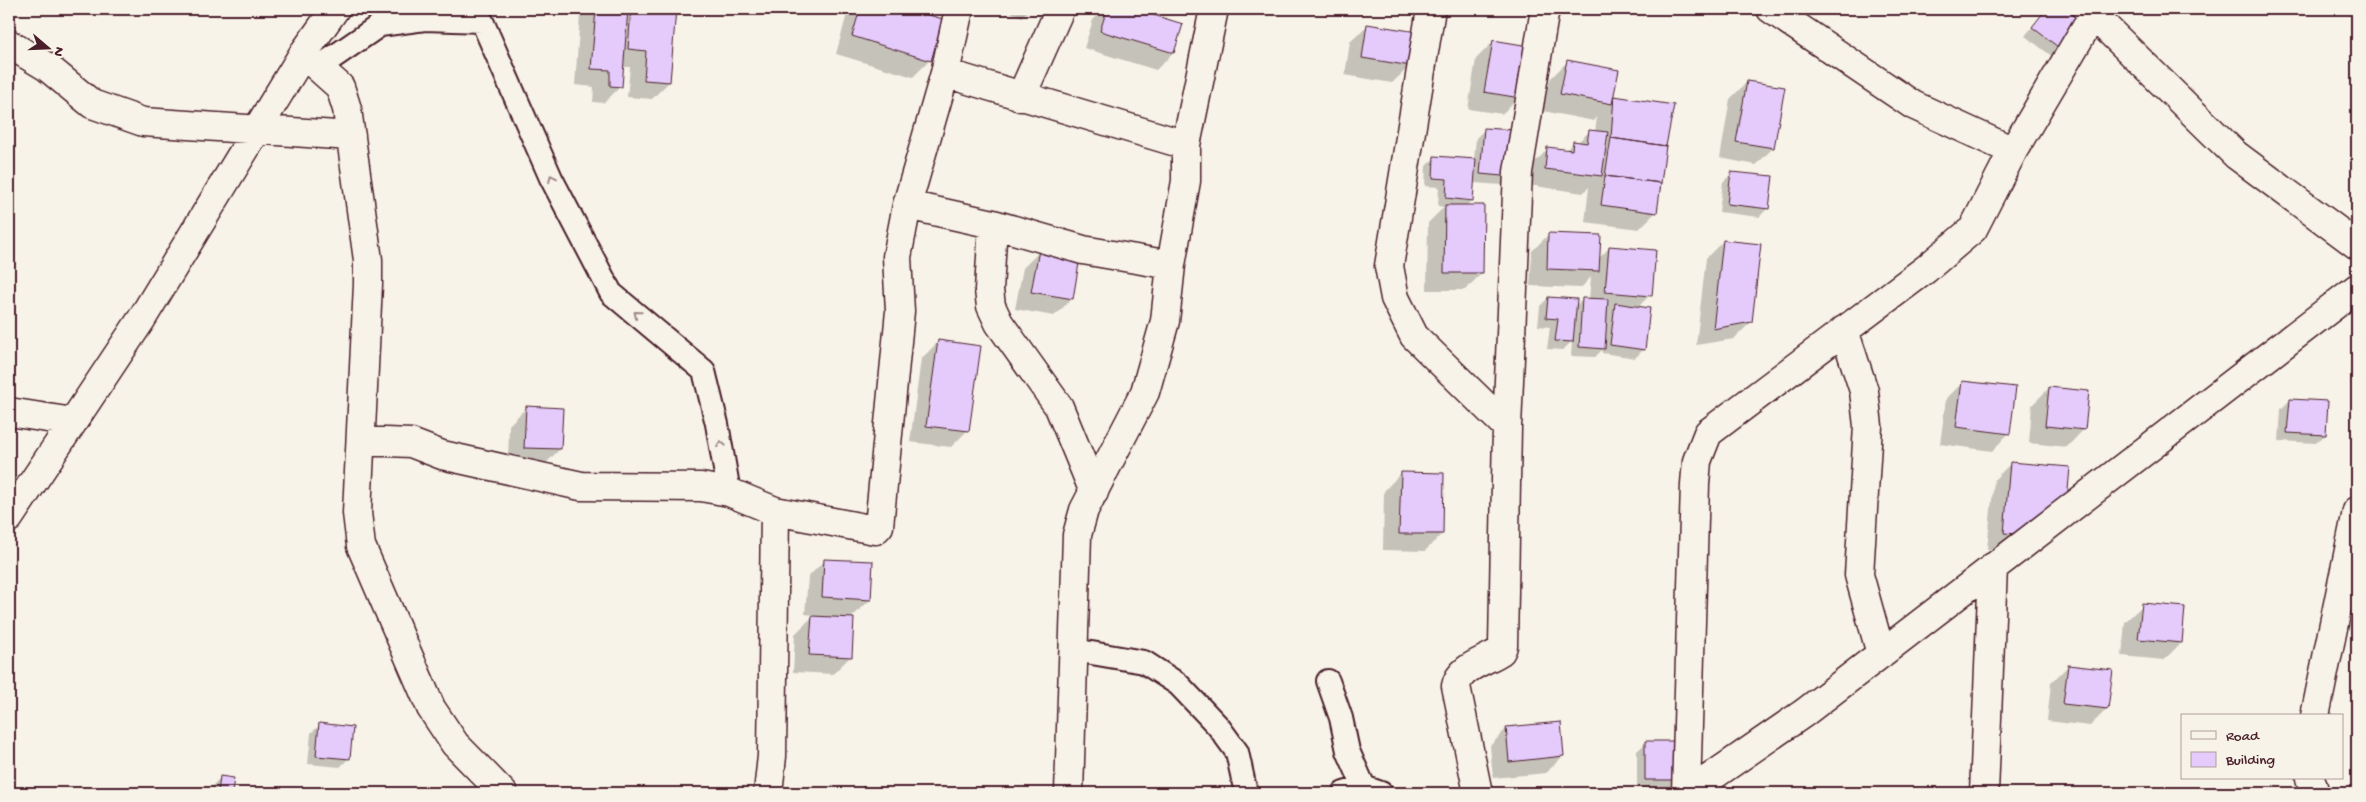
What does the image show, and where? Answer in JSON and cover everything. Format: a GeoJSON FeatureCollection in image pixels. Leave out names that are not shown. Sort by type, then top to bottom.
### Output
{"type":"FeatureCollection","features":[{"type":"Feature","properties":{"kind":"street"},"geometry":{"type":"LineString","coordinates":[[9,518],[140,320],[257,130],[311,60],[335,9]]}},
{"type":"Feature","properties":{"kind":"street"},"geometry":{"type":"LineString","coordinates":[[361,441],[411,443],[442,455],[581,486],[701,486],[729,492],[775,511],[872,531],[879,526],[900,311],[897,257],[907,204],[945,73],[959,9]]}},
{"type":"Feature","properties":{"kind":"street"},"geometry":{"type":"LineString","coordinates":[[1021,97],[1060,9]]}},
{"type":"Feature","properties":{"kind":"street"},"geometry":{"type":"LineString","coordinates":[[1069,793],[1077,535],[1084,510],[1145,392],[1165,321],[1171,265],[1186,181],[1186,145],[1214,9]]}},
{"type":"Feature","properties":{"kind":"street"},"geometry":{"type":"LineString","coordinates":[[1431,9],[1389,266],[1395,298],[1414,336],[1507,426]]}},
{"type":"Feature","properties":{"kind":"street"},"geometry":{"type":"LineString","coordinates":[[1478,793],[1456,686],[1457,680],[1463,672],[1501,651],[1503,646],[1507,426],[1518,172],[1545,9]]}},
{"type":"Feature","properties":{"kind":"street"},"geometry":{"type":"LineString","coordinates":[[1771,9],[1804,19],[1913,105],[2014,152]]}},
{"type":"Feature","properties":{"kind":"street"},"geometry":{"type":"LineString","coordinates":[[1687,793],[1697,461],[1708,433],[1926,269],[1973,229],[2090,12],[2236,155],[2357,245]]}},
{"type":"Feature","properties":{"kind":"street"},"geometry":{"type":"LineString","coordinates":[[9,44],[47,67],[92,104],[142,122],[351,136]]}},
{"type":"Feature","properties":{"kind":"street"},"geometry":{"type":"LineString","coordinates":[[311,60],[340,87],[347,109],[368,260],[357,513],[361,546],[431,708],[455,744],[503,793]]}},
{"type":"Feature","properties":{"kind":"street"},"geometry":{"type":"LineString","coordinates":[[945,73],[1186,145]]}},
{"type":"Feature","properties":{"kind":"street"},"geometry":{"type":"LineString","coordinates":[[907,204],[993,224],[1083,250],[1171,265]]}},
{"type":"Feature","properties":{"kind":"street"},"geometry":{"type":"LineString","coordinates":[[993,224],[989,290],[991,306],[999,323],[1058,407],[1094,492]]}},
{"type":"Feature","properties":{"kind":"street"},"geometry":{"type":"LineString","coordinates":[[1687,793],[1804,713],[2357,288]]}},
{"type":"Feature","properties":{"kind":"street"},"geometry":{"type":"LineString","coordinates":[[1844,330],[1864,391],[1868,426],[1858,575],[1880,654]]}},
{"type":"Feature","properties":{"kind":"street"},"geometry":{"type":"LineString","coordinates":[[9,412],[73,422]]}},
{"type":"Feature","properties":{"kind":"street"},"geometry":{"type":"LineString","coordinates":[[768,793],[772,756],[775,511]]}},
{"type":"Feature","properties":{"kind":"street"},"geometry":{"type":"LineString","coordinates":[[2315,714],[2353,558],[2357,511]]}},
{"type":"Feature","properties":{"kind":"street"},"geometry":{"type":"LineString","coordinates":[[1984,793],[1993,567]]}},
{"type":"Feature","properties":{"kind":"street"},"geometry":{"type":"LineString","coordinates":[[2311,780],[2315,793]]}},
{"type":"Feature","properties":{"kind":"lane"},"geometry":{"type":"LineString","coordinates":[[311,60],[380,25],[424,19],[482,21],[551,178],[611,293],[704,371],[717,424],[729,492]]}},
{"type":"Feature","properties":{"kind":"lane"},"geometry":{"type":"LineString","coordinates":[[1074,650],[1144,662],[1178,684],[1218,726],[1238,752],[1246,793]]}},
{"type":"Feature","properties":{"kind":"lane"},"geometry":{"type":"LineString","coordinates":[[1328,681],[1341,718],[1348,751],[1363,791]]}},
{"type":"Feature","properties":{"kind":"building"},"geometry":{"type":"Polygon","coordinates":[[[596,9],[628,9],[622,87],[610,86],[610,70],[591,69],[596,9]]]}},
{"type":"Feature","properties":{"kind":"building"},"geometry":{"type":"Polygon","coordinates":[[[631,9],[676,9],[670,82],[644,80],[646,51],[628,49],[631,9]]]}},
{"type":"Feature","properties":{"kind":"building"},"geometry":{"type":"Polygon","coordinates":[[[860,9],[908,9],[943,19],[931,61],[852,36],[860,9]]]}},
{"type":"Feature","properties":{"kind":"building"},"geometry":{"type":"Polygon","coordinates":[[[1107,9],[1134,9],[1183,24],[1174,53],[1100,31],[1107,9]]]}},
{"type":"Feature","properties":{"kind":"building"},"geometry":{"type":"Polygon","coordinates":[[[2046,9],[2071,9],[2085,20],[2062,50],[2032,27],[2046,9]]]}},
{"type":"Feature","properties":{"kind":"building"},"geometry":{"type":"Polygon","coordinates":[[[1367,24],[1417,32],[1411,66],[1362,58],[1367,24]]]}},
{"type":"Feature","properties":{"kind":"building"},"geometry":{"type":"Polygon","coordinates":[[[1493,40],[1529,46],[1520,98],[1484,92],[1493,40]]]}},
{"type":"Feature","properties":{"kind":"building"},"geometry":{"type":"Polygon","coordinates":[[[1567,60],[1619,70],[1612,104],[1560,94],[1567,60]]]}},
{"type":"Feature","properties":{"kind":"building"},"geometry":{"type":"Polygon","coordinates":[[[1747,81],[1785,87],[1774,148],[1736,142],[1747,81]]]}},
{"type":"Feature","properties":{"kind":"building"},"geometry":{"type":"Polygon","coordinates":[[[1614,96],[1674,105],[1666,146],[1611,138],[1614,96]]]}},
{"type":"Feature","properties":{"kind":"building"},"geometry":{"type":"Polygon","coordinates":[[[1484,128],[1516,130],[1513,177],[1480,174],[1484,128]]]}},
{"type":"Feature","properties":{"kind":"building"},"geometry":{"type":"Polygon","coordinates":[[[1589,130],[1608,132],[1602,176],[1545,169],[1547,147],[1572,150],[1573,141],[1587,143],[1589,130]]]}},
{"type":"Feature","properties":{"kind":"building"},"geometry":{"type":"Polygon","coordinates":[[[1611,138],[1666,146],[1661,183],[1605,176],[1611,138]]]}},
{"type":"Feature","properties":{"kind":"building"},"geometry":{"type":"Polygon","coordinates":[[[1434,156],[1476,159],[1473,201],[1446,198],[1447,179],[1433,178],[1434,156]]]}},
{"type":"Feature","properties":{"kind":"building"},"geometry":{"type":"Polygon","coordinates":[[[1731,172],[1773,176],[1769,209],[1727,204],[1731,172]]]}},
{"type":"Feature","properties":{"kind":"building"},"geometry":{"type":"Polygon","coordinates":[[[1605,176],[1661,183],[1657,213],[1601,205],[1605,176]]]}},
{"type":"Feature","properties":{"kind":"building"},"geometry":{"type":"Polygon","coordinates":[[[1445,205],[1484,205],[1483,273],[1444,273],[1445,205]]]}},
{"type":"Feature","properties":{"kind":"building"},"geometry":{"type":"Polygon","coordinates":[[[1548,233],[1601,235],[1599,271],[1547,269],[1548,233]]]}},
{"type":"Feature","properties":{"kind":"building"},"geometry":{"type":"Polygon","coordinates":[[[1723,240],[1761,244],[1752,322],[1713,329],[1723,240]]]}},
{"type":"Feature","properties":{"kind":"building"},"geometry":{"type":"Polygon","coordinates":[[[1609,246],[1656,250],[1652,296],[1605,292],[1609,246]]]}},
{"type":"Feature","properties":{"kind":"building"},"geometry":{"type":"Polygon","coordinates":[[[1039,250],[1080,257],[1073,299],[1031,292],[1039,250]]]}},
{"type":"Feature","properties":{"kind":"building"},"geometry":{"type":"Polygon","coordinates":[[[1548,297],[1577,299],[1573,342],[1555,341],[1558,319],[1546,318],[1548,297]]]}},
{"type":"Feature","properties":{"kind":"building"},"geometry":{"type":"Polygon","coordinates":[[[1582,298],[1608,299],[1605,349],[1579,347],[1582,298]]]}},
{"type":"Feature","properties":{"kind":"building"},"geometry":{"type":"Polygon","coordinates":[[[1615,303],[1650,308],[1645,350],[1610,345],[1615,303]]]}},
{"type":"Feature","properties":{"kind":"building"},"geometry":{"type":"Polygon","coordinates":[[[938,340],[981,346],[969,431],[926,426],[938,340]]]}},
{"type":"Feature","properties":{"kind":"building"},"geometry":{"type":"Polygon","coordinates":[[[1962,381],[2016,387],[2010,434],[1956,427],[1962,381]]]}},
{"type":"Feature","properties":{"kind":"building"},"geometry":{"type":"Polygon","coordinates":[[[2049,387],[2089,391],[2085,430],[2045,426],[2049,387]]]}},
{"type":"Feature","properties":{"kind":"building"},"geometry":{"type":"Polygon","coordinates":[[[2290,399],[2328,401],[2326,435],[2287,433],[2290,399]]]}},
{"type":"Feature","properties":{"kind":"building"},"geometry":{"type":"Polygon","coordinates":[[[526,406],[563,408],[561,449],[524,448],[526,406]]]}},
{"type":"Feature","properties":{"kind":"building"},"geometry":{"type":"Polygon","coordinates":[[[2010,462],[2070,467],[2067,502],[2018,534],[2004,533],[2010,462]]]}},
{"type":"Feature","properties":{"kind":"building"},"geometry":{"type":"Polygon","coordinates":[[[1401,472],[1444,473],[1443,534],[1399,534],[1401,472]]]}},
{"type":"Feature","properties":{"kind":"building"},"geometry":{"type":"Polygon","coordinates":[[[824,559],[873,561],[871,600],[822,597],[824,559]]]}},
{"type":"Feature","properties":{"kind":"building"},"geometry":{"type":"Polygon","coordinates":[[[2142,603],[2185,607],[2182,643],[2138,639],[2142,603]]]}},
{"type":"Feature","properties":{"kind":"building"},"geometry":{"type":"Polygon","coordinates":[[[812,616],[854,618],[852,657],[809,655],[812,616]]]}},
{"type":"Feature","properties":{"kind":"building"},"geometry":{"type":"Polygon","coordinates":[[[2068,665],[2113,670],[2108,709],[2063,704],[2068,665]]]}},
{"type":"Feature","properties":{"kind":"building"},"geometry":{"type":"Polygon","coordinates":[[[1561,722],[1564,756],[1509,762],[1506,727],[1561,722]]]}},
{"type":"Feature","properties":{"kind":"building"},"geometry":{"type":"Polygon","coordinates":[[[319,723],[353,727],[350,759],[316,756],[319,723]]]}},
{"type":"Feature","properties":{"kind":"building"},"geometry":{"type":"Polygon","coordinates":[[[1645,741],[1678,741],[1678,780],[1645,780],[1645,741]]]}},
{"type":"Feature","properties":{"kind":"building"},"geometry":{"type":"Polygon","coordinates":[[[220,776],[234,778],[232,793],[218,793],[220,776]]]}},
{"type":"Feature","properties":{"kind":"building"},"geometry":{"type":"Polygon","coordinates":[[[862,787],[902,793],[860,793],[862,787]]]}}]}
